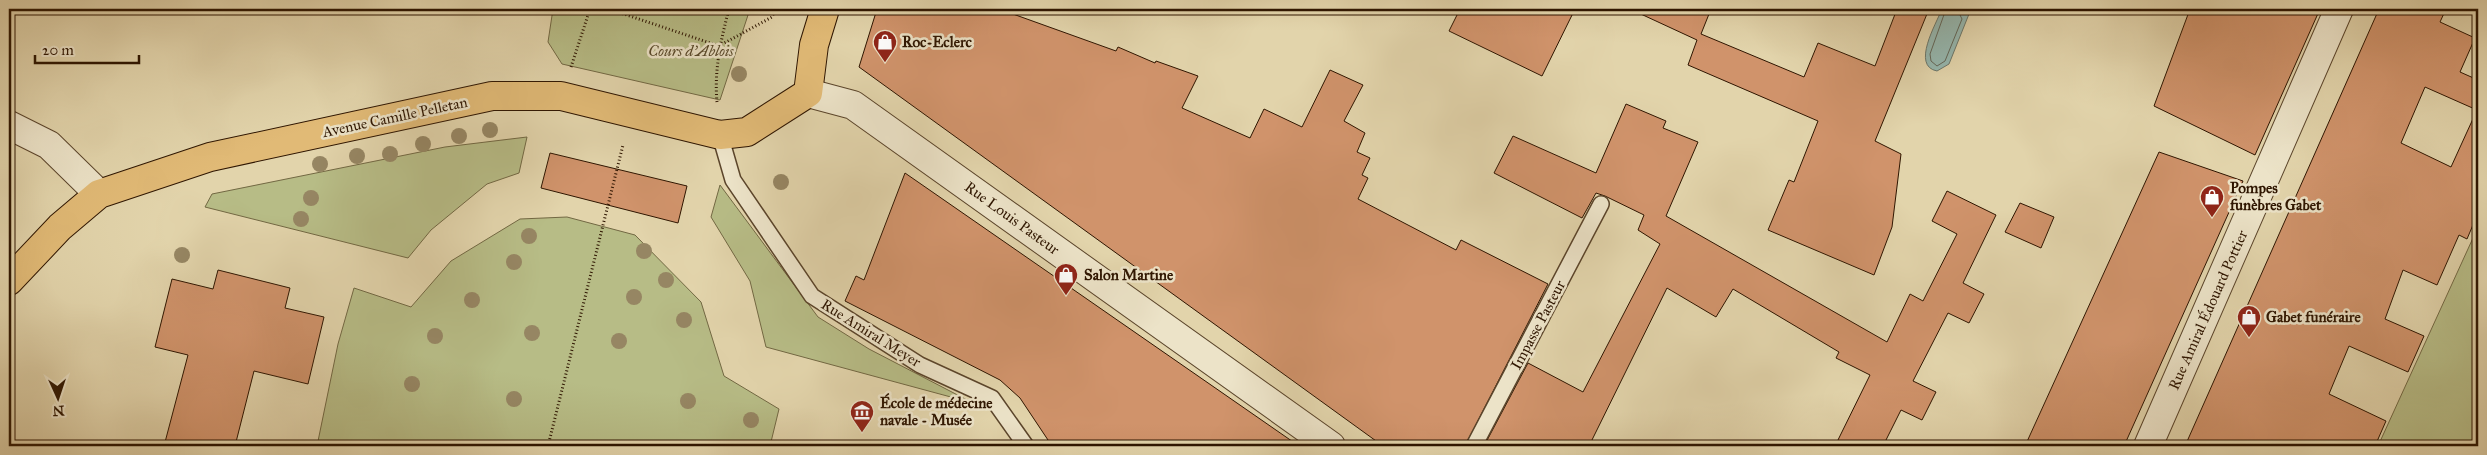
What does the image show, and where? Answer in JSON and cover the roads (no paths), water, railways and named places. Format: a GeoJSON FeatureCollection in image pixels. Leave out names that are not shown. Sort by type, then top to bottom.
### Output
{"type":"FeatureCollection","features":[{"type":"Feature","properties":{"kind":"main road"},"geometry":{"type":"LineString","coordinates":[[808,93],[814,45],[825,9]]}},
{"type":"Feature","properties":{"kind":"main road","name":"Avenue Camille Pelletan"},"geometry":{"type":"LineString","coordinates":[[9,281],[60,227],[99,194],[210,157],[492,96],[561,96],[720,135],[748,132],[808,93]]}},
{"type":"Feature","properties":{"kind":"street","name":"Rue Amiral Édouard Pottier"},"geometry":{"type":"LineString","coordinates":[[2148,446],[2339,9]]}},
{"type":"Feature","properties":{"kind":"street","name":"Rue Louis Pasteur"},"geometry":{"type":"LineString","coordinates":[[808,93],[854,105],[1332,446]]}},
{"type":"Feature","properties":{"kind":"street"},"geometry":{"type":"LineString","coordinates":[[9,125],[49,145],[99,194]]}},
{"type":"Feature","properties":{"kind":"lane","name":"Rue Amiral Meyer"},"geometry":{"type":"LineString","coordinates":[[720,135],[733,180],[812,296],[920,365],[992,398],[1026,446]]}},
{"type":"Feature","properties":{"kind":"lane","name":"Impasse Pasteur"},"geometry":{"type":"LineString","coordinates":[[1474,446],[1601,204]]}},
{"type":"Feature","properties":{"kind":"water"},"geometry":{"type":"Polygon","coordinates":[[[1942,9],[1956,9],[1969,14],[1949,64],[1937,71],[1930,68],[1926,61],[1926,53],[1931,34],[1942,9]]]}},
{"type":"Feature","properties":{"kind":"place","name":"Roc-Eclerc"},"geometry":{"type":"Point","coordinates":[885,63]}},
{"type":"Feature","properties":{"kind":"place","name":"Pompes funèbres Gabet"},"geometry":{"type":"Point","coordinates":[2212,218]}},
{"type":"Feature","properties":{"kind":"place","name":"Salon Martine"},"geometry":{"type":"Point","coordinates":[1066,296]}},
{"type":"Feature","properties":{"kind":"place","name":"Gabet funéraire"},"geometry":{"type":"Point","coordinates":[2249,338]}},
{"type":"Feature","properties":{"kind":"place","name":"École de médecine navale - Musée"},"geometry":{"type":"Point","coordinates":[862,433]}},
{"type":"Feature","properties":{"kind":"park label","name":"Cours d'Ablois"},"geometry":{"type":"Point","coordinates":[691,51]}}]}
